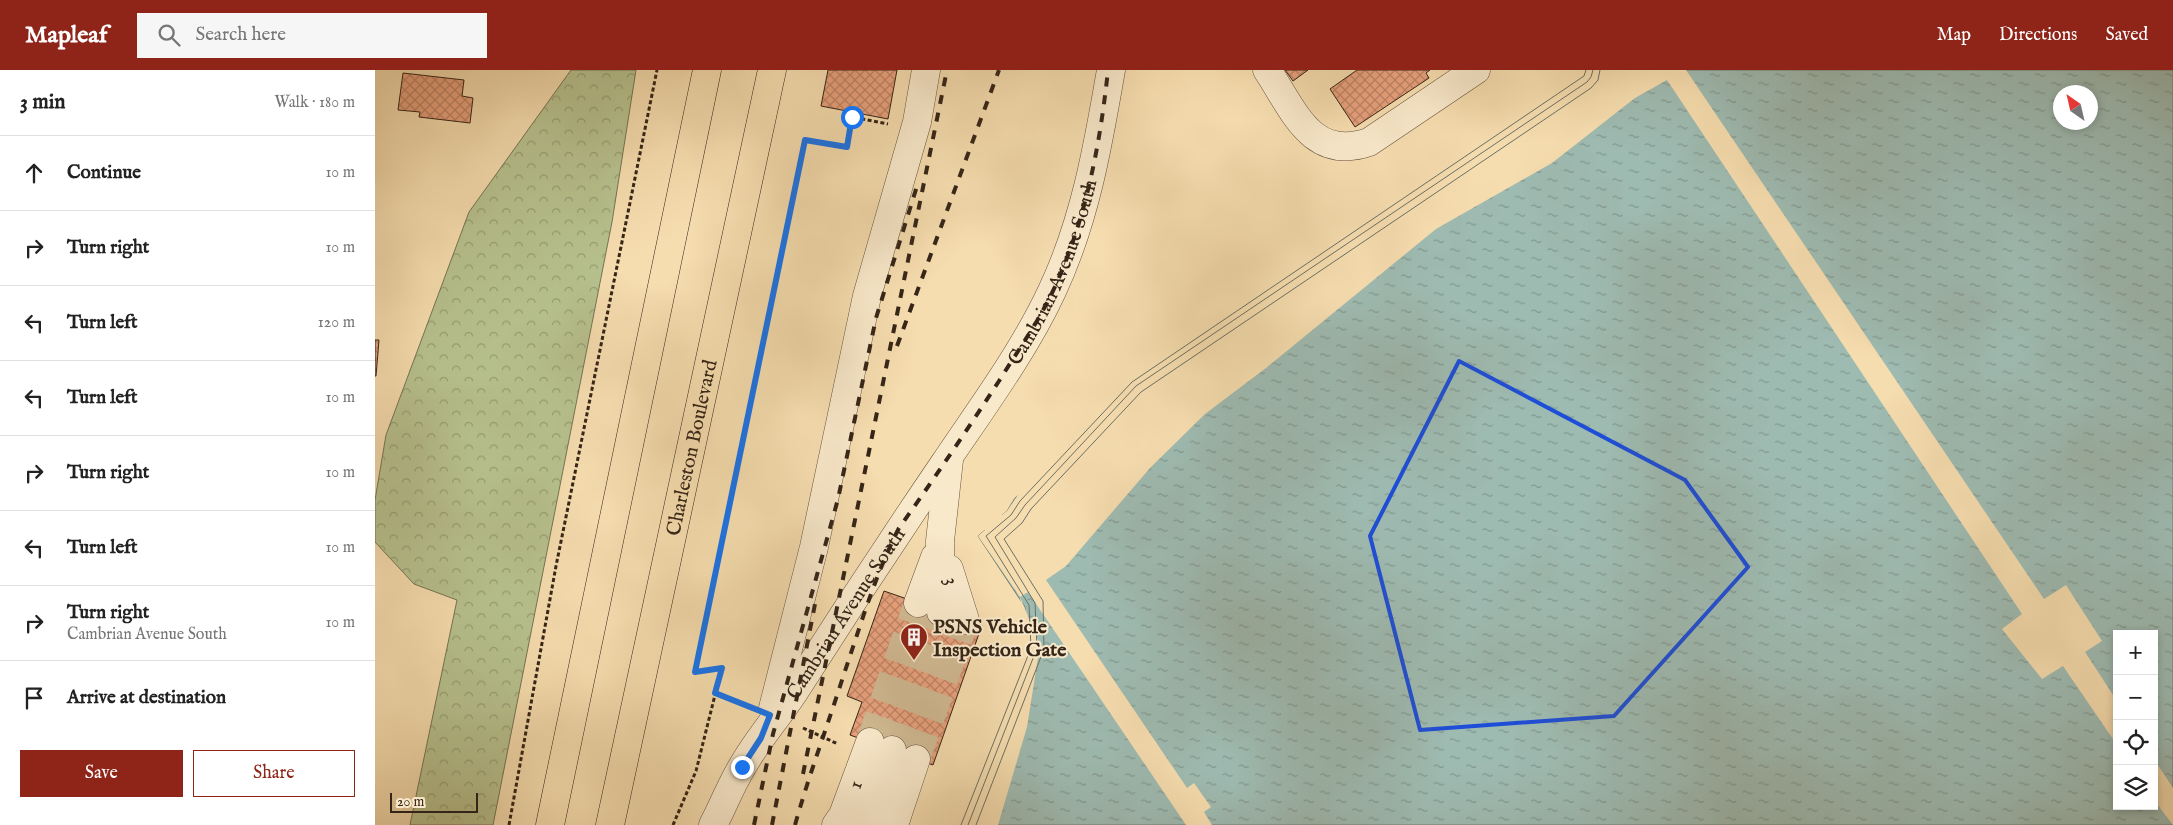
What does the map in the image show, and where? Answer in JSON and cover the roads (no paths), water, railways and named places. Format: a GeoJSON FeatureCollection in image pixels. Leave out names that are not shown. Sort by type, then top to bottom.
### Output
{"type":"FeatureCollection","features":[{"type":"Feature","properties":{"kind":"highway"},"geometry":{"type":"LineString","coordinates":[[550,825],[707,70]]}},
{"type":"Feature","properties":{"kind":"highway","name":"Charleston Boulevard"},"geometry":{"type":"LineString","coordinates":[[610,825],[772,70]]}},
{"type":"Feature","properties":{"kind":"street"},"geometry":{"type":"LineString","coordinates":[[769,724],[777,699],[814,547],[867,296],[917,122],[926,70]]}},
{"type":"Feature","properties":{"kind":"street","name":"Cambrian Avenue South"},"geometry":{"type":"LineString","coordinates":[[713,825],[742,767],[769,724],[1032,329],[1064,263],[1078,223],[1097,153],[1111,70]]}},
{"type":"Feature","properties":{"kind":"street"},"geometry":{"type":"LineString","coordinates":[[1267,70],[1307,130],[1318,140],[1340,148],[1354,147],[1369,142],[1476,70]]}},
{"type":"Feature","properties":{"kind":"street","name":"Cambrian Avenue South"},"geometry":{"type":"LineString","coordinates":[[940,542],[949,456]]}},
{"type":"Feature","properties":{"kind":"street","name":"3"},"geometry":{"type":"LineString","coordinates":[[940,542],[941,611],[940,542]]}},
{"type":"Feature","properties":{"kind":"street"},"geometry":{"type":"LineString","coordinates":[[866,825],[885,752]]}},
{"type":"Feature","properties":{"kind":"street"},"geometry":{"type":"LineString","coordinates":[[885,752],[894,825]]}},
{"type":"Feature","properties":{"kind":"street","name":"1"},"geometry":{"type":"LineString","coordinates":[[837,825],[885,752]]}},
{"type":"Feature","properties":{"kind":"water"},"geometry":{"type":"Polygon","coordinates":[[[1584,70],[2173,70],[2173,825],[956,825],[1026,647],[1025,607],[978,536],[1007,511],[1015,498],[1584,70]]]}},
{"type":"Feature","properties":{"kind":"tunnel"},"geometry":{"type":"LineString","coordinates":[[870,742],[918,603]]}},
{"type":"Feature","properties":{"kind":"tunnel"},"geometry":{"type":"LineString","coordinates":[[892,750],[941,612]]}},
{"type":"Feature","properties":{"kind":"tunnel"},"geometry":{"type":"LineString","coordinates":[[916,759],[965,620]]}},
{"type":"Feature","properties":{"kind":"railway"},"geometry":{"type":"LineString","coordinates":[[803,774],[947,70]]}},
{"type":"Feature","properties":{"kind":"railway"},"geometry":{"type":"LineString","coordinates":[[897,346],[999,70]]}},
{"type":"Feature","properties":{"kind":"railway"},"geometry":{"type":"LineString","coordinates":[[795,825],[862,620],[890,546],[899,528],[963,436],[1027,338],[1064,267],[1074,240],[1089,184],[1101,127],[1108,70]]}},
{"type":"Feature","properties":{"kind":"railway"},"geometry":{"type":"LineString","coordinates":[[754,825],[773,734],[838,499],[876,318],[917,186]]}},
{"type":"Feature","properties":{"kind":"railway"},"geometry":{"type":"LineString","coordinates":[[772,825],[815,604]]}},
{"type":"Feature","properties":{"kind":"place","name":"PSNS Vehicle Inspection Gate"},"geometry":{"type":"Point","coordinates":[914,661]}}]}
